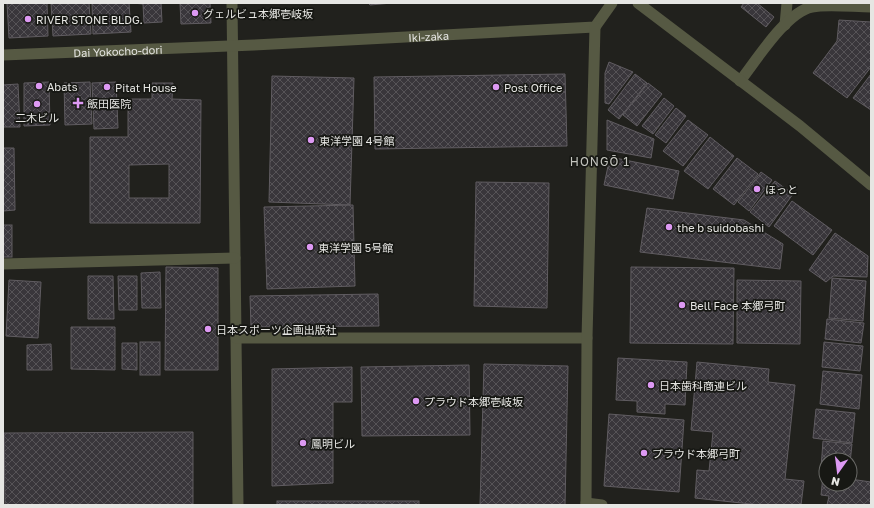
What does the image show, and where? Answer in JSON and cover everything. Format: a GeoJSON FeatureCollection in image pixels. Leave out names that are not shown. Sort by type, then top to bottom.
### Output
{"type":"FeatureCollection","features":[{"type":"Feature","properties":{"kind":"street"},"geometry":{"type":"LineString","coordinates":[[232,3],[238,505]]}},
{"type":"Feature","properties":{"kind":"street"},"geometry":{"type":"LineString","coordinates":[[602,505],[586,504],[587,338],[594,27],[612,3]]}},
{"type":"Feature","properties":{"kind":"street"},"geometry":{"type":"LineString","coordinates":[[638,3],[800,126],[871,185]]}},
{"type":"Feature","properties":{"kind":"street"},"geometry":{"type":"LineString","coordinates":[[784,25],[787,3]]}},
{"type":"Feature","properties":{"kind":"street"},"geometry":{"type":"LineString","coordinates":[[740,81],[784,25],[812,5],[871,7]]}},
{"type":"Feature","properties":{"kind":"street","name":"Iki-zaka"},"geometry":{"type":"LineString","coordinates":[[232,46],[594,27]]}},
{"type":"Feature","properties":{"kind":"street","name":"Dai Yokocho-dori"},"geometry":{"type":"LineString","coordinates":[[3,55],[232,46]]}},
{"type":"Feature","properties":{"kind":"street"},"geometry":{"type":"LineString","coordinates":[[3,264],[235,258]]}},
{"type":"Feature","properties":{"kind":"street"},"geometry":{"type":"LineString","coordinates":[[236,338],[587,338]]}},
{"type":"Feature","properties":{"kind":"building","name":"RIVER STONE BLDG."},"geometry":{"type":"Polygon","coordinates":[[[7,3],[47,3],[48,36],[9,38],[7,3]]]}},
{"type":"Feature","properties":{"kind":"building"},"geometry":{"type":"Polygon","coordinates":[[[51,3],[89,3],[91,34],[53,36],[51,3]]]}},
{"type":"Feature","properties":{"kind":"building"},"geometry":{"type":"Polygon","coordinates":[[[92,3],[129,3],[131,32],[93,34],[92,3]]]}},
{"type":"Feature","properties":{"kind":"building"},"geometry":{"type":"Polygon","coordinates":[[[132,3],[161,3],[162,22],[144,23],[143,4],[132,3]]]}},
{"type":"Feature","properties":{"kind":"building","name":"グェルビュ本郷壱岐坂"},"geometry":{"type":"Polygon","coordinates":[[[180,3],[210,3],[211,23],[181,24],[180,3]]]}},
{"type":"Feature","properties":{"kind":"building"},"geometry":{"type":"Polygon","coordinates":[[[368,3],[392,3],[370,5],[368,3]]]}},
{"type":"Feature","properties":{"kind":"building"},"geometry":{"type":"Polygon","coordinates":[[[744,3],[757,3],[774,17],[766,27],[741,7],[744,3]]]}},
{"type":"Feature","properties":{"kind":"building"},"geometry":{"type":"Polygon","coordinates":[[[839,20],[871,22],[871,67],[847,98],[813,73],[837,41],[839,20]]]}},
{"type":"Feature","properties":{"kind":"building"},"geometry":{"type":"Polygon","coordinates":[[[609,62],[633,72],[609,104],[605,103],[605,73],[609,62]]]}},
{"type":"Feature","properties":{"kind":"building"},"geometry":{"type":"Polygon","coordinates":[[[565,74],[567,146],[375,149],[374,77],[565,74]]]}},
{"type":"Feature","properties":{"kind":"building"},"geometry":{"type":"Polygon","coordinates":[[[635,74],[647,83],[619,119],[608,110],[635,74]]]}},
{"type":"Feature","properties":{"kind":"building"},"geometry":{"type":"Polygon","coordinates":[[[871,74],[871,110],[853,98],[871,74]]]}},
{"type":"Feature","properties":{"kind":"building","name":"東洋学園 4号館"},"geometry":{"type":"Polygon","coordinates":[[[272,76],[354,78],[350,205],[269,202],[272,76]]]}},
{"type":"Feature","properties":{"kind":"building","name":"二木ビル"},"geometry":{"type":"Polygon","coordinates":[[[49,82],[50,125],[24,126],[24,83],[49,82]]]}},
{"type":"Feature","properties":{"kind":"building","name":"飯田医院"},"geometry":{"type":"Polygon","coordinates":[[[90,82],[92,124],[65,125],[64,83],[90,82]]]}},
{"type":"Feature","properties":{"kind":"building"},"geometry":{"type":"Polygon","coordinates":[[[116,82],[118,128],[94,129],[92,83],[116,82]]]}},
{"type":"Feature","properties":{"kind":"building"},"geometry":{"type":"Polygon","coordinates":[[[152,83],[173,83],[172,99],[201,100],[200,223],[90,223],[90,137],[128,137],[128,99],[152,99],[152,83]],[[169,164],[129,165],[129,198],[169,198],[169,164]]]}},
{"type":"Feature","properties":{"kind":"building"},"geometry":{"type":"Polygon","coordinates":[[[648,83],[662,94],[637,126],[623,115],[648,83]]]}},
{"type":"Feature","properties":{"kind":"building"},"geometry":{"type":"Polygon","coordinates":[[[18,84],[20,127],[3,127],[3,85],[18,84]]]}},
{"type":"Feature","properties":{"kind":"building"},"geometry":{"type":"Polygon","coordinates":[[[664,98],[674,106],[653,134],[642,126],[664,98]]]}},
{"type":"Feature","properties":{"kind":"building"},"geometry":{"type":"Polygon","coordinates":[[[676,108],[686,116],[666,143],[655,135],[676,108]]]}},
{"type":"Feature","properties":{"kind":"building"},"geometry":{"type":"Polygon","coordinates":[[[607,120],[654,139],[651,158],[607,150],[607,120]]]}},
{"type":"Feature","properties":{"kind":"building"},"geometry":{"type":"Polygon","coordinates":[[[688,120],[708,135],[683,166],[663,151],[688,120]]]}},
{"type":"Feature","properties":{"kind":"building"},"geometry":{"type":"Polygon","coordinates":[[[710,137],[734,156],[708,189],[684,171],[710,137]]]}},
{"type":"Feature","properties":{"kind":"building"},"geometry":{"type":"Polygon","coordinates":[[[3,148],[14,148],[15,210],[3,211],[3,148]]]}},
{"type":"Feature","properties":{"kind":"building"},"geometry":{"type":"Polygon","coordinates":[[[610,157],[679,171],[673,199],[604,185],[610,157]]]}},
{"type":"Feature","properties":{"kind":"building"},"geometry":{"type":"Polygon","coordinates":[[[737,158],[758,174],[734,205],[713,189],[737,158]]]}},
{"type":"Feature","properties":{"kind":"building"},"geometry":{"type":"Polygon","coordinates":[[[761,172],[772,180],[749,211],[738,202],[761,172]]]}},
{"type":"Feature","properties":{"kind":"building"},"geometry":{"type":"Polygon","coordinates":[[[775,181],[793,194],[769,227],[750,212],[775,181]]]}},
{"type":"Feature","properties":{"kind":"building"},"geometry":{"type":"Polygon","coordinates":[[[476,182],[549,183],[547,308],[474,306],[476,182]]]}},
{"type":"Feature","properties":{"kind":"building"},"geometry":{"type":"Polygon","coordinates":[[[792,201],[832,230],[813,255],[774,226],[792,201]]]}},
{"type":"Feature","properties":{"kind":"building","name":"東洋学園 5号館"},"geometry":{"type":"Polygon","coordinates":[[[353,205],[355,286],[267,289],[264,207],[353,205]]]}},
{"type":"Feature","properties":{"kind":"building"},"geometry":{"type":"Polygon","coordinates":[[[647,208],[744,220],[783,244],[780,269],[640,252],[647,208]]]}},
{"type":"Feature","properties":{"kind":"building"},"geometry":{"type":"Polygon","coordinates":[[[3,225],[12,225],[12,257],[3,257],[3,225]]]}},
{"type":"Feature","properties":{"kind":"building"},"geometry":{"type":"Polygon","coordinates":[[[835,233],[868,256],[867,277],[833,276],[826,282],[809,270],[835,233]]]}},
{"type":"Feature","properties":{"kind":"building"},"geometry":{"type":"Polygon","coordinates":[[[166,267],[218,268],[218,370],[165,370],[166,267]]]}},
{"type":"Feature","properties":{"kind":"building","name":"Bell Face 本郷弓町"},"geometry":{"type":"Polygon","coordinates":[[[631,267],[734,268],[733,344],[630,343],[631,267]]]}},
{"type":"Feature","properties":{"kind":"building"},"geometry":{"type":"Polygon","coordinates":[[[160,272],[161,308],[142,308],[141,273],[160,272]]]}},
{"type":"Feature","properties":{"kind":"building"},"geometry":{"type":"Polygon","coordinates":[[[88,276],[113,276],[114,319],[88,319],[88,276]]]}},
{"type":"Feature","properties":{"kind":"building"},"geometry":{"type":"Polygon","coordinates":[[[118,276],[137,276],[137,310],[119,310],[118,276]]]}},
{"type":"Feature","properties":{"kind":"building"},"geometry":{"type":"Polygon","coordinates":[[[832,278],[866,281],[863,321],[829,318],[832,278]]]}},
{"type":"Feature","properties":{"kind":"building"},"geometry":{"type":"Polygon","coordinates":[[[9,280],[41,282],[38,338],[6,336],[9,280]]]}},
{"type":"Feature","properties":{"kind":"building"},"geometry":{"type":"Polygon","coordinates":[[[737,280],[801,281],[800,344],[737,343],[737,280]]]}},
{"type":"Feature","properties":{"kind":"building"},"geometry":{"type":"Polygon","coordinates":[[[378,294],[379,326],[251,327],[250,296],[378,294]]]}},
{"type":"Feature","properties":{"kind":"building"},"geometry":{"type":"Polygon","coordinates":[[[827,319],[864,323],[861,343],[825,339],[827,319]]]}},
{"type":"Feature","properties":{"kind":"building"},"geometry":{"type":"Polygon","coordinates":[[[71,327],[115,327],[115,370],[71,369],[71,327]]]}},
{"type":"Feature","properties":{"kind":"building"},"geometry":{"type":"Polygon","coordinates":[[[140,342],[160,342],[160,375],[140,375],[140,342]]]}},
{"type":"Feature","properties":{"kind":"building"},"geometry":{"type":"Polygon","coordinates":[[[824,342],[863,346],[860,371],[822,367],[824,342]]]}},
{"type":"Feature","properties":{"kind":"building"},"geometry":{"type":"Polygon","coordinates":[[[122,343],[137,343],[137,370],[122,369],[122,343]]]}},
{"type":"Feature","properties":{"kind":"building"},"geometry":{"type":"Polygon","coordinates":[[[51,344],[52,370],[27,370],[27,345],[51,344]]]}},
{"type":"Feature","properties":{"kind":"building","name":"日本歯科商連ビル"},"geometry":{"type":"Polygon","coordinates":[[[618,358],[687,362],[685,405],[665,404],[665,414],[637,412],[637,401],[616,400],[618,358]]]}},
{"type":"Feature","properties":{"kind":"building"},"geometry":{"type":"Polygon","coordinates":[[[697,362],[769,369],[768,382],[795,385],[785,479],[804,481],[801,505],[760,505],[695,498],[697,470],[709,471],[713,432],[691,430],[697,362]]]}},
{"type":"Feature","properties":{"kind":"building"},"geometry":{"type":"Polygon","coordinates":[[[484,364],[568,366],[565,505],[480,505],[484,364]]]}},
{"type":"Feature","properties":{"kind":"building","name":"プラウド本郷壱岐坂"},"geometry":{"type":"Polygon","coordinates":[[[469,365],[470,435],[362,436],[361,367],[469,365]]]}},
{"type":"Feature","properties":{"kind":"building","name":"鳳明ビル"},"geometry":{"type":"Polygon","coordinates":[[[352,367],[352,402],[333,402],[333,483],[272,486],[272,369],[352,367]]]}},
{"type":"Feature","properties":{"kind":"building"},"geometry":{"type":"Polygon","coordinates":[[[823,371],[862,375],[859,409],[820,404],[823,371]]]}},
{"type":"Feature","properties":{"kind":"building"},"geometry":{"type":"Polygon","coordinates":[[[816,409],[855,413],[852,443],[813,438],[816,409]]]}},
{"type":"Feature","properties":{"kind":"building","name":"プラウド本郷弓町"},"geometry":{"type":"Polygon","coordinates":[[[609,414],[684,420],[679,492],[604,486],[609,414]]]}},
{"type":"Feature","properties":{"kind":"building"},"geometry":{"type":"Polygon","coordinates":[[[193,432],[193,505],[5,505],[4,433],[193,432]]]}},
{"type":"Feature","properties":{"kind":"building"},"geometry":{"type":"Polygon","coordinates":[[[823,441],[852,444],[851,452],[822,452],[823,441]]]}},
{"type":"Feature","properties":{"kind":"building"},"geometry":{"type":"Polygon","coordinates":[[[858,480],[871,482],[871,505],[827,505],[829,496],[821,495],[821,492],[858,492],[858,480]]]}},
{"type":"Feature","properties":{"kind":"building"},"geometry":{"type":"Polygon","coordinates":[[[277,501],[419,501],[419,505],[277,505],[277,501]]]}},
{"type":"Feature","properties":{"kind":"place","name":"グェルビュ本郷壱岐坂"},"geometry":{"type":"Point","coordinates":[195,13]}},
{"type":"Feature","properties":{"kind":"place","name":"RIVER STONE BLDG."},"geometry":{"type":"Point","coordinates":[28,19]}},
{"type":"Feature","properties":{"kind":"place","name":"Abats"},"geometry":{"type":"Point","coordinates":[39,86]}},
{"type":"Feature","properties":{"kind":"place","name":"Pitat House"},"geometry":{"type":"Point","coordinates":[107,87]}},
{"type":"Feature","properties":{"kind":"place","name":"Post Office"},"geometry":{"type":"Point","coordinates":[496,87]}},
{"type":"Feature","properties":{"kind":"place","name":"飯田医院"},"geometry":{"type":"Point","coordinates":[78,103]}},
{"type":"Feature","properties":{"kind":"place","name":"二木ビル"},"geometry":{"type":"Point","coordinates":[37,104]}},
{"type":"Feature","properties":{"kind":"place","name":"東洋学園 4号館"},"geometry":{"type":"Point","coordinates":[311,140]}},
{"type":"Feature","properties":{"kind":"place","name":"ほっと"},"geometry":{"type":"Point","coordinates":[757,189]}},
{"type":"Feature","properties":{"kind":"place","name":"the b suidobashi"},"geometry":{"type":"Point","coordinates":[669,227]}},
{"type":"Feature","properties":{"kind":"place","name":"東洋学園 5号館"},"geometry":{"type":"Point","coordinates":[310,247]}},
{"type":"Feature","properties":{"kind":"place","name":"Bell Face 本郷弓町"},"geometry":{"type":"Point","coordinates":[682,305]}},
{"type":"Feature","properties":{"kind":"place","name":"日本スポーツ企画出版社"},"geometry":{"type":"Point","coordinates":[208,329]}},
{"type":"Feature","properties":{"kind":"place","name":"日本歯科商連ビル"},"geometry":{"type":"Point","coordinates":[651,385]}},
{"type":"Feature","properties":{"kind":"place","name":"プラウド本郷壱岐坂"},"geometry":{"type":"Point","coordinates":[416,401]}},
{"type":"Feature","properties":{"kind":"place","name":"鳳明ビル"},"geometry":{"type":"Point","coordinates":[303,443]}},
{"type":"Feature","properties":{"kind":"place","name":"プラウド本郷弓町"},"geometry":{"type":"Point","coordinates":[644,453]}},
{"type":"Feature","properties":{"kind":"district","name":"HONGŌ 1"},"geometry":{"type":"Point","coordinates":[600,161]}}]}
